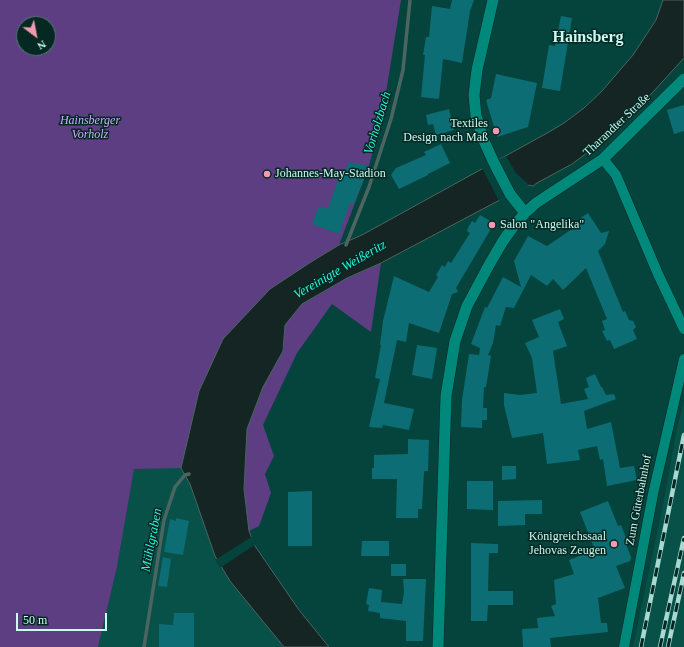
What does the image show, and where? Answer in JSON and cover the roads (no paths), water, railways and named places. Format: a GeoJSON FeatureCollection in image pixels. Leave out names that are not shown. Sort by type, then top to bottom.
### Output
{"type":"FeatureCollection","features":[{"type":"Feature","properties":{"kind":"main road"},"geometry":{"type":"LineString","coordinates":[[493,0],[479,58],[474,95],[479,127],[494,163],[510,194],[524,213]]}},
{"type":"Feature","properties":{"kind":"main road","name":"Tharandter Straße"},"geometry":{"type":"LineString","coordinates":[[438,647],[446,396],[453,348],[460,322],[472,296],[502,242],[524,213],[536,203],[583,174],[603,159],[684,79]]}},
{"type":"Feature","properties":{"kind":"street"},"geometry":{"type":"LineString","coordinates":[[603,159],[616,175],[658,274],[684,329]]}},
{"type":"Feature","properties":{"kind":"street","name":"Zum Güterbahnhof"},"geometry":{"type":"LineString","coordinates":[[624,647],[659,464],[684,359]]}},
{"type":"Feature","properties":{"kind":"water","name":"Vereinigte Weißeritz"},"geometry":{"type":"Polygon","coordinates":[[[663,0],[684,0],[684,58],[643,103],[607,138],[572,164],[533,186],[528,185],[381,263],[347,278],[302,304],[285,325],[283,351],[263,387],[247,429],[244,489],[249,531],[255,546],[299,610],[329,647],[284,647],[230,581],[215,556],[190,484],[181,468],[199,391],[223,339],[270,289],[311,262],[339,245],[362,235],[549,132],[584,108],[602,91],[633,55],[656,20],[663,0]]]}},
{"type":"Feature","properties":{"kind":"waterway","name":"Vorholzbach"},"geometry":{"type":"LineString","coordinates":[[346,245],[369,187],[391,119],[403,70],[410,0]]}},
{"type":"Feature","properties":{"kind":"waterway","name":"Mühlgraben"},"geometry":{"type":"LineString","coordinates":[[144,647],[164,520],[175,487],[185,475],[189,474]]}},
{"type":"Feature","properties":{"kind":"railway"},"geometry":{"type":"LineString","coordinates":[[641,647],[684,435]]}},
{"type":"Feature","properties":{"kind":"railway"},"geometry":{"type":"LineString","coordinates":[[660,647],[684,538]]}},
{"type":"Feature","properties":{"kind":"railway"},"geometry":{"type":"LineString","coordinates":[[668,647],[684,573]]}},
{"type":"Feature","properties":{"kind":"place","name":"Textiles Design nach Maß"},"geometry":{"type":"Point","coordinates":[496,131]}},
{"type":"Feature","properties":{"kind":"place","name":"Johannes-May-Stadion"},"geometry":{"type":"Point","coordinates":[267,174]}},
{"type":"Feature","properties":{"kind":"place","name":"Salon \"Angelika\""},"geometry":{"type":"Point","coordinates":[492,225]}},
{"type":"Feature","properties":{"kind":"place","name":"Königreichssaal Jehovas Zeugen"},"geometry":{"type":"Point","coordinates":[614,544]}},
{"type":"Feature","properties":{"kind":"district","name":"Hainsberg"},"geometry":{"type":"Point","coordinates":[588,38]}},
{"type":"Feature","properties":{"kind":"park label","name":"Hainsberger Vorholz"},"geometry":{"type":"Point","coordinates":[90,128]}}]}
